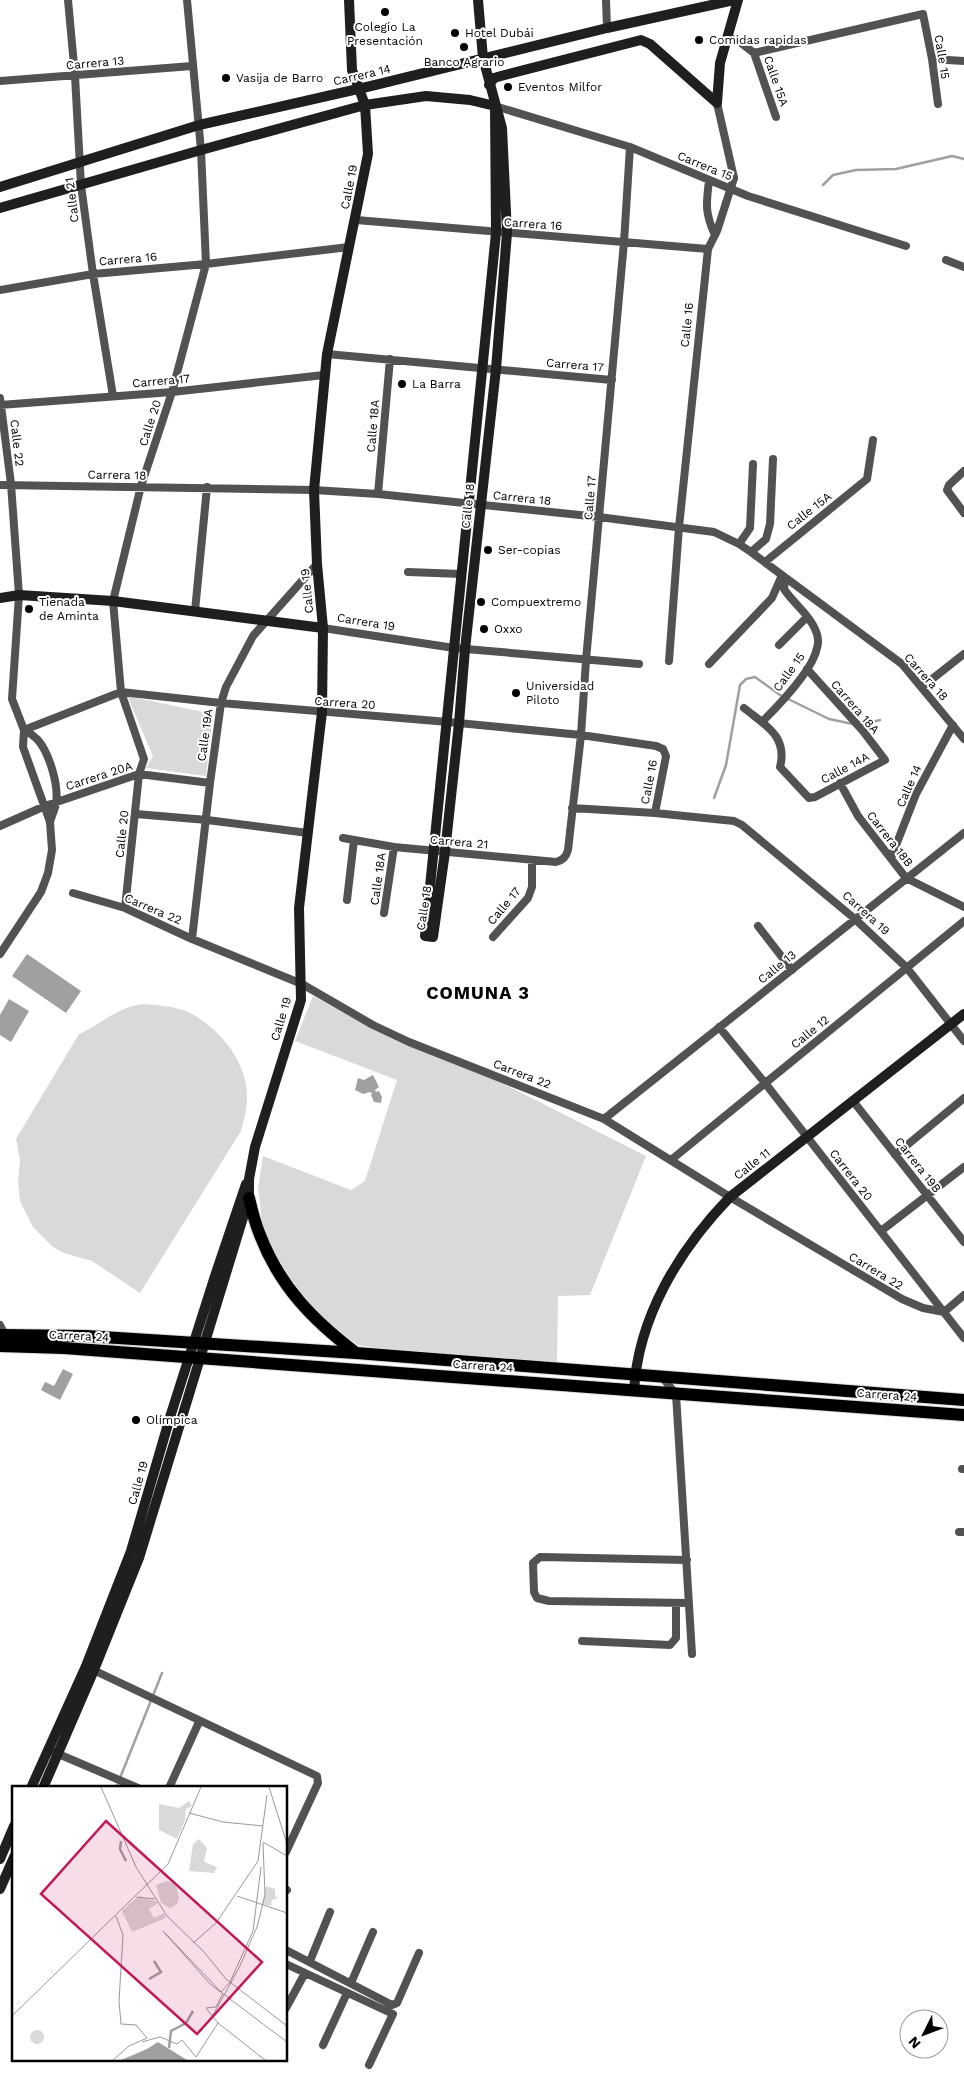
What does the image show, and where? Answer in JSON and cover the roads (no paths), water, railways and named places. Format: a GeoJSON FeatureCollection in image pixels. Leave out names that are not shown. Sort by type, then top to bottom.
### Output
{"type":"FeatureCollection","features":[{"type":"Feature","properties":{"kind":"main road"},"geometry":{"type":"LineString","coordinates":[[249,1198],[260,1235],[276,1270],[299,1302],[326,1330],[356,1353]]}},
{"type":"Feature","properties":{"kind":"main road","name":"Carrera 24"},"geometry":{"type":"LineString","coordinates":[[1,1336],[86,1336],[356,1353],[964,1400]]}},
{"type":"Feature","properties":{"kind":"main road","name":"Carrera 24"},"geometry":{"type":"LineString","coordinates":[[1,1336],[64,1348],[964,1415]]}},
{"type":"Feature","properties":{"kind":"street","name":"Calle 21"},"geometry":{"type":"LineString","coordinates":[[68,0],[75,76],[81,184],[93,274],[113,396]]}},
{"type":"Feature","properties":{"kind":"street","name":"Calle 20"},"geometry":{"type":"LineString","coordinates":[[125,908],[139,774],[144,759],[121,692],[113,601],[141,486],[172,392],[206,264],[201,150],[187,0]]}},
{"type":"Feature","properties":{"kind":"street","name":"Calle 19"},"geometry":{"type":"LineString","coordinates":[[220,1278],[249,1198],[249,1179],[255,1147],[300,1000],[302,984],[299,908],[322,712],[323,628],[316,564],[314,490],[327,354],[368,154],[365,105],[352,70],[349,0]]}},
{"type":"Feature","properties":{"kind":"street","name":"Calle 18"},"geometry":{"type":"LineString","coordinates":[[440,852],[425,936],[433,937],[453,722],[465,648],[496,368],[502,233],[496,106],[489,86],[483,58],[478,0]]}},
{"type":"Feature","properties":{"kind":"street"},"geometry":{"type":"LineString","coordinates":[[606,0],[607,28]]}},
{"type":"Feature","properties":{"kind":"street","name":"Carrera 14"},"geometry":{"type":"LineString","coordinates":[[0,187],[199,125],[607,28],[734,0]]}},
{"type":"Feature","properties":{"kind":"street","name":"Calle 16"},"geometry":{"type":"LineString","coordinates":[[669,661],[679,527],[708,249],[715,235],[734,178],[716,103],[720,63],[738,0]]}},
{"type":"Feature","properties":{"kind":"street","name":"Calle 15"},"geometry":{"type":"LineString","coordinates":[[754,53],[923,14],[938,104]]}},
{"type":"Feature","properties":{"kind":"street"},"geometry":{"type":"LineString","coordinates":[[727,36],[740,42],[754,53]]}},
{"type":"Feature","properties":{"kind":"street"},"geometry":{"type":"LineString","coordinates":[[489,86],[494,78],[641,40],[650,44],[716,103]]}},
{"type":"Feature","properties":{"kind":"street","name":"Calle 15A"},"geometry":{"type":"LineString","coordinates":[[754,53],[776,117]]}},
{"type":"Feature","properties":{"kind":"street"},"geometry":{"type":"LineString","coordinates":[[932,59],[964,61]]}},
{"type":"Feature","properties":{"kind":"street","name":"Carrera 13"},"geometry":{"type":"LineString","coordinates":[[0,81],[192,66]]}},
{"type":"Feature","properties":{"kind":"street"},"geometry":{"type":"LineString","coordinates":[[0,208],[365,105],[426,96],[470,100],[496,106]]}},
{"type":"Feature","properties":{"kind":"street","name":"Carrera 15"},"geometry":{"type":"LineString","coordinates":[[496,106],[630,147],[709,181],[788,209],[906,246]]}},
{"type":"Feature","properties":{"kind":"street","name":"Calle 17"},"geometry":{"type":"LineString","coordinates":[[568,850],[581,735],[586,660],[624,242],[630,147]]}},
{"type":"Feature","properties":{"kind":"street"},"geometry":{"type":"LineString","coordinates":[[709,181],[706,207],[707,217],[715,235]]}},
{"type":"Feature","properties":{"kind":"street","name":"Carrera 16"},"geometry":{"type":"LineString","coordinates":[[356,220],[708,249]]}},
{"type":"Feature","properties":{"kind":"street","name":"Calle 18"},"geometry":{"type":"LineString","coordinates":[[453,722],[454,648],[461,574],[484,367],[502,233]]}},
{"type":"Feature","properties":{"kind":"street","name":"Carrera 16"},"geometry":{"type":"LineString","coordinates":[[0,290],[93,274],[349,248]]}},
{"type":"Feature","properties":{"kind":"street"},"geometry":{"type":"LineString","coordinates":[[946,260],[964,268]]}},
{"type":"Feature","properties":{"kind":"street","name":"Carrera 17"},"geometry":{"type":"LineString","coordinates":[[327,354],[612,380]]}},
{"type":"Feature","properties":{"kind":"street","name":"Calle 18A"},"geometry":{"type":"LineString","coordinates":[[378,494],[390,359]]}},
{"type":"Feature","properties":{"kind":"street","name":"Carrera 17"},"geometry":{"type":"LineString","coordinates":[[0,403],[172,392],[324,376]]}},
{"type":"Feature","properties":{"kind":"street","name":"Calle 22"},"geometry":{"type":"LineString","coordinates":[[0,403],[11,484],[19,595],[12,699],[24,730],[23,747],[50,822],[52,850],[41,892],[0,954]]}},
{"type":"Feature","properties":{"kind":"street","name":"Calle 15A"},"geometry":{"type":"LineString","coordinates":[[765,562],[867,479],[873,440]]}},
{"type":"Feature","properties":{"kind":"street"},"geometry":{"type":"LineString","coordinates":[[751,552],[766,539],[770,524],[773,459]]}},
{"type":"Feature","properties":{"kind":"street"},"geometry":{"type":"LineString","coordinates":[[739,544],[750,528],[753,464]]}},
{"type":"Feature","properties":{"kind":"street"},"geometry":{"type":"LineString","coordinates":[[964,472],[950,485],[948,493],[964,513]]}},
{"type":"Feature","properties":{"kind":"street","name":"Carrera 18"},"geometry":{"type":"LineString","coordinates":[[0,485],[207,487],[378,494],[599,517],[714,532],[751,552],[902,664],[964,738]]}},
{"type":"Feature","properties":{"kind":"street"},"geometry":{"type":"LineString","coordinates":[[195,611],[207,487]]}},
{"type":"Feature","properties":{"kind":"street","name":"Calle 19A"},"geometry":{"type":"LineString","coordinates":[[192,939],[210,783],[221,704],[226,687],[253,636],[316,564]]}},
{"type":"Feature","properties":{"kind":"street"},"geometry":{"type":"LineString","coordinates":[[408,572],[461,574]]}},
{"type":"Feature","properties":{"kind":"street"},"geometry":{"type":"LineString","coordinates":[[779,645],[807,617],[784,589],[784,576]]}},
{"type":"Feature","properties":{"kind":"street"},"geometry":{"type":"LineString","coordinates":[[709,664],[772,598],[784,576]]}},
{"type":"Feature","properties":{"kind":"street","name":"Carrera 19"},"geometry":{"type":"LineString","coordinates":[[0,598],[19,595],[113,601],[266,620],[454,648],[639,664]]}},
{"type":"Feature","properties":{"kind":"street","name":"Calle 15"},"geometry":{"type":"LineString","coordinates":[[762,722],[782,702],[807,669],[817,650],[818,642],[815,628],[807,617]]}},
{"type":"Feature","properties":{"kind":"street"},"geometry":{"type":"LineString","coordinates":[[922,686],[964,654]]}},
{"type":"Feature","properties":{"kind":"street","name":"Carrera 18A"},"geometry":{"type":"LineString","coordinates":[[807,669],[863,731],[885,760]]}},
{"type":"Feature","properties":{"kind":"street","name":"Carrera 20"},"geometry":{"type":"LineString","coordinates":[[24,730],[121,692],[221,704],[453,722],[581,735],[656,746],[663,749],[666,756]]}},
{"type":"Feature","properties":{"kind":"street"},"geometry":{"type":"LineString","coordinates":[[744,708],[762,722]]}},
{"type":"Feature","properties":{"kind":"street","name":"Calle 14A"},"geometry":{"type":"LineString","coordinates":[[762,722],[780,740],[783,754],[780,766],[806,796],[815,797],[885,760]]}},
{"type":"Feature","properties":{"kind":"street","name":"Calle 14"},"geometry":{"type":"LineString","coordinates":[[891,858],[916,794],[953,725]]}},
{"type":"Feature","properties":{"kind":"street","name":"Calle 22"},"geometry":{"type":"LineString","coordinates":[[24,730],[36,738],[47,755],[56,790],[56,802],[50,822]]}},
{"type":"Feature","properties":{"kind":"street","name":"Calle 16"},"geometry":{"type":"LineString","coordinates":[[656,813],[666,756]]}},
{"type":"Feature","properties":{"kind":"street","name":"Carrera 20A"},"geometry":{"type":"LineString","coordinates":[[0,826],[45,806],[139,774],[210,783]]}},
{"type":"Feature","properties":{"kind":"street","name":"Carrera 18B"},"geometry":{"type":"LineString","coordinates":[[840,783],[858,816],[906,878],[964,907]]}},
{"type":"Feature","properties":{"kind":"street"},"geometry":{"type":"LineString","coordinates":[[572,808],[656,813]]}},
{"type":"Feature","properties":{"kind":"street","name":"Carrera 19"},"geometry":{"type":"LineString","coordinates":[[656,813],[734,821],[855,919],[907,968],[964,1041]]}},
{"type":"Feature","properties":{"kind":"street"},"geometry":{"type":"LineString","coordinates":[[136,814],[207,820],[308,833]]}},
{"type":"Feature","properties":{"kind":"street","name":"Calle 13"},"geometry":{"type":"LineString","coordinates":[[604,1119],[964,833]]}},
{"type":"Feature","properties":{"kind":"street","name":"Carrera 21"},"geometry":{"type":"LineString","coordinates":[[343,838],[394,848],[556,862],[561,861],[568,850]]}},
{"type":"Feature","properties":{"kind":"street"},"geometry":{"type":"LineString","coordinates":[[347,900],[354,840]]}},
{"type":"Feature","properties":{"kind":"street","name":"Calle 18A"},"geometry":{"type":"LineString","coordinates":[[384,914],[394,848]]}},
{"type":"Feature","properties":{"kind":"street","name":"Calle 17"},"geometry":{"type":"LineString","coordinates":[[493,937],[528,898],[532,887],[532,860]]}},
{"type":"Feature","properties":{"kind":"street","name":"Carrera 22"},"geometry":{"type":"LineString","coordinates":[[73,893],[125,908],[192,939],[302,984],[409,1042],[604,1119],[730,1197],[902,1299],[923,1308],[944,1312]]}},
{"type":"Feature","properties":{"kind":"street","name":"Calle 12"},"geometry":{"type":"LineString","coordinates":[[671,1160],[964,921]]}},
{"type":"Feature","properties":{"kind":"street"},"geometry":{"type":"LineString","coordinates":[[758,926],[792,970]]}},
{"type":"Feature","properties":{"kind":"street","name":"Calle 11"},"geometry":{"type":"LineString","coordinates":[[634,1391],[641,1343],[656,1300],[698,1233],[730,1197],[964,1014]]}},
{"type":"Feature","properties":{"kind":"street","name":"Carrera 20"},"geometry":{"type":"LineString","coordinates":[[719,1028],[765,1083],[964,1338]]}},
{"type":"Feature","properties":{"kind":"street"},"geometry":{"type":"LineString","coordinates":[[895,1155],[964,1098]]}},
{"type":"Feature","properties":{"kind":"street","name":"Carrera 19B"},"geometry":{"type":"LineString","coordinates":[[853,1101],[964,1242]]}},
{"type":"Feature","properties":{"kind":"street"},"geometry":{"type":"LineString","coordinates":[[881,1230],[964,1167]]}},
{"type":"Feature","properties":{"kind":"street","name":"Calle 19"},"geometry":{"type":"LineString","coordinates":[[32,1786],[53,1751],[90,1668],[131,1551],[172,1414],[196,1358],[244,1189],[249,1179]]}},
{"type":"Feature","properties":{"kind":"street"},"geometry":{"type":"LineString","coordinates":[[944,1312],[964,1295]]}},
{"type":"Feature","properties":{"kind":"street"},"geometry":{"type":"LineString","coordinates":[[662,1377],[676,1394],[692,1654]]}},
{"type":"Feature","properties":{"kind":"street"},"geometry":{"type":"LineString","coordinates":[[687,1560],[540,1557],[533,1563],[534,1592],[537,1598],[541,1600],[689,1603]]}},
{"type":"Feature","properties":{"kind":"street"},"geometry":{"type":"LineString","coordinates":[[582,1641],[670,1645],[676,1638],[676,1603]]}},
{"type":"Feature","properties":{"kind":"street"},"geometry":{"type":"LineString","coordinates":[[90,1668],[159,1700],[199,1722],[317,1776],[318,1783],[288,1848]]}},
{"type":"Feature","properties":{"kind":"street"},"geometry":{"type":"LineString","coordinates":[[170,1786],[199,1722]]}},
{"type":"Feature","properties":{"kind":"street","name":"Calle 19"},"geometry":{"type":"LineString","coordinates":[[44,1786],[53,1751]]}},
{"type":"Feature","properties":{"kind":"street"},"geometry":{"type":"LineString","coordinates":[[53,1751],[115,1776],[134,1786]]}},
{"type":"Feature","properties":{"kind":"street"},"geometry":{"type":"LineString","coordinates":[[0,1859],[12,1833]]}},
{"type":"Feature","properties":{"kind":"street"},"geometry":{"type":"LineString","coordinates":[[0,1889],[12,1862]]}},
{"type":"Feature","properties":{"kind":"street"},"geometry":{"type":"LineString","coordinates":[[310,1961],[330,1912]]}},
{"type":"Feature","properties":{"kind":"street"},"geometry":{"type":"LineString","coordinates":[[351,1983],[373,1932]]}},
{"type":"Feature","properties":{"kind":"street"},"geometry":{"type":"LineString","coordinates":[[288,1951],[388,2004],[395,2005],[402,1995],[419,1953]]}},
{"type":"Feature","properties":{"kind":"street"},"geometry":{"type":"LineString","coordinates":[[288,1965],[392,2014],[369,2065]]}},
{"type":"Feature","properties":{"kind":"street"},"geometry":{"type":"LineString","coordinates":[[288,2004],[305,1973]]}},
{"type":"Feature","properties":{"kind":"street"},"geometry":{"type":"LineString","coordinates":[[323,2045],[347,1993]]}},
{"type":"Feature","properties":{"kind":"waterway"},"geometry":{"type":"LineString","coordinates":[[823,185],[833,175],[856,170],[896,169],[952,156],[964,159]]}},
{"type":"Feature","properties":{"kind":"waterway"},"geometry":{"type":"LineString","coordinates":[[714,798],[726,765],[740,685],[746,679],[755,677],[780,695],[829,719],[853,724]]}},
{"type":"Feature","properties":{"kind":"waterway"},"geometry":{"type":"LineString","coordinates":[[861,725],[880,720]]}},
{"type":"Feature","properties":{"kind":"waterway"},"geometry":{"type":"LineString","coordinates":[[117,1786],[162,1673]]}},
{"type":"Feature","properties":{"kind":"place","name":"Colegio La Presentación"},"geometry":{"type":"Point","coordinates":[385,12]}},
{"type":"Feature","properties":{"kind":"place","name":"Hotel Dubái"},"geometry":{"type":"Point","coordinates":[455,33]}},
{"type":"Feature","properties":{"kind":"place","name":"Comidas rapidas"},"geometry":{"type":"Point","coordinates":[699,40]}},
{"type":"Feature","properties":{"kind":"place","name":"Banco Agrario"},"geometry":{"type":"Point","coordinates":[464,47]}},
{"type":"Feature","properties":{"kind":"place","name":"Vasija de Barro"},"geometry":{"type":"Point","coordinates":[226,78]}},
{"type":"Feature","properties":{"kind":"place","name":"Eventos Milfor"},"geometry":{"type":"Point","coordinates":[508,87]}},
{"type":"Feature","properties":{"kind":"place","name":"La Barra"},"geometry":{"type":"Point","coordinates":[402,384]}},
{"type":"Feature","properties":{"kind":"place","name":"Ser-copias"},"geometry":{"type":"Point","coordinates":[488,550]}},
{"type":"Feature","properties":{"kind":"place","name":"Compuextremo"},"geometry":{"type":"Point","coordinates":[481,602]}},
{"type":"Feature","properties":{"kind":"place","name":"Tienada de Aminta"},"geometry":{"type":"Point","coordinates":[29,609]}},
{"type":"Feature","properties":{"kind":"place","name":"Oxxo"},"geometry":{"type":"Point","coordinates":[484,629]}},
{"type":"Feature","properties":{"kind":"place","name":"Universidad Piloto"},"geometry":{"type":"Point","coordinates":[516,693]}},
{"type":"Feature","properties":{"kind":"place","name":"Olímpica"},"geometry":{"type":"Point","coordinates":[136,1420]}},
{"type":"Feature","properties":{"kind":"district","name":"COMUNA 3"},"geometry":{"type":"Point","coordinates":[478,993]}}]}
